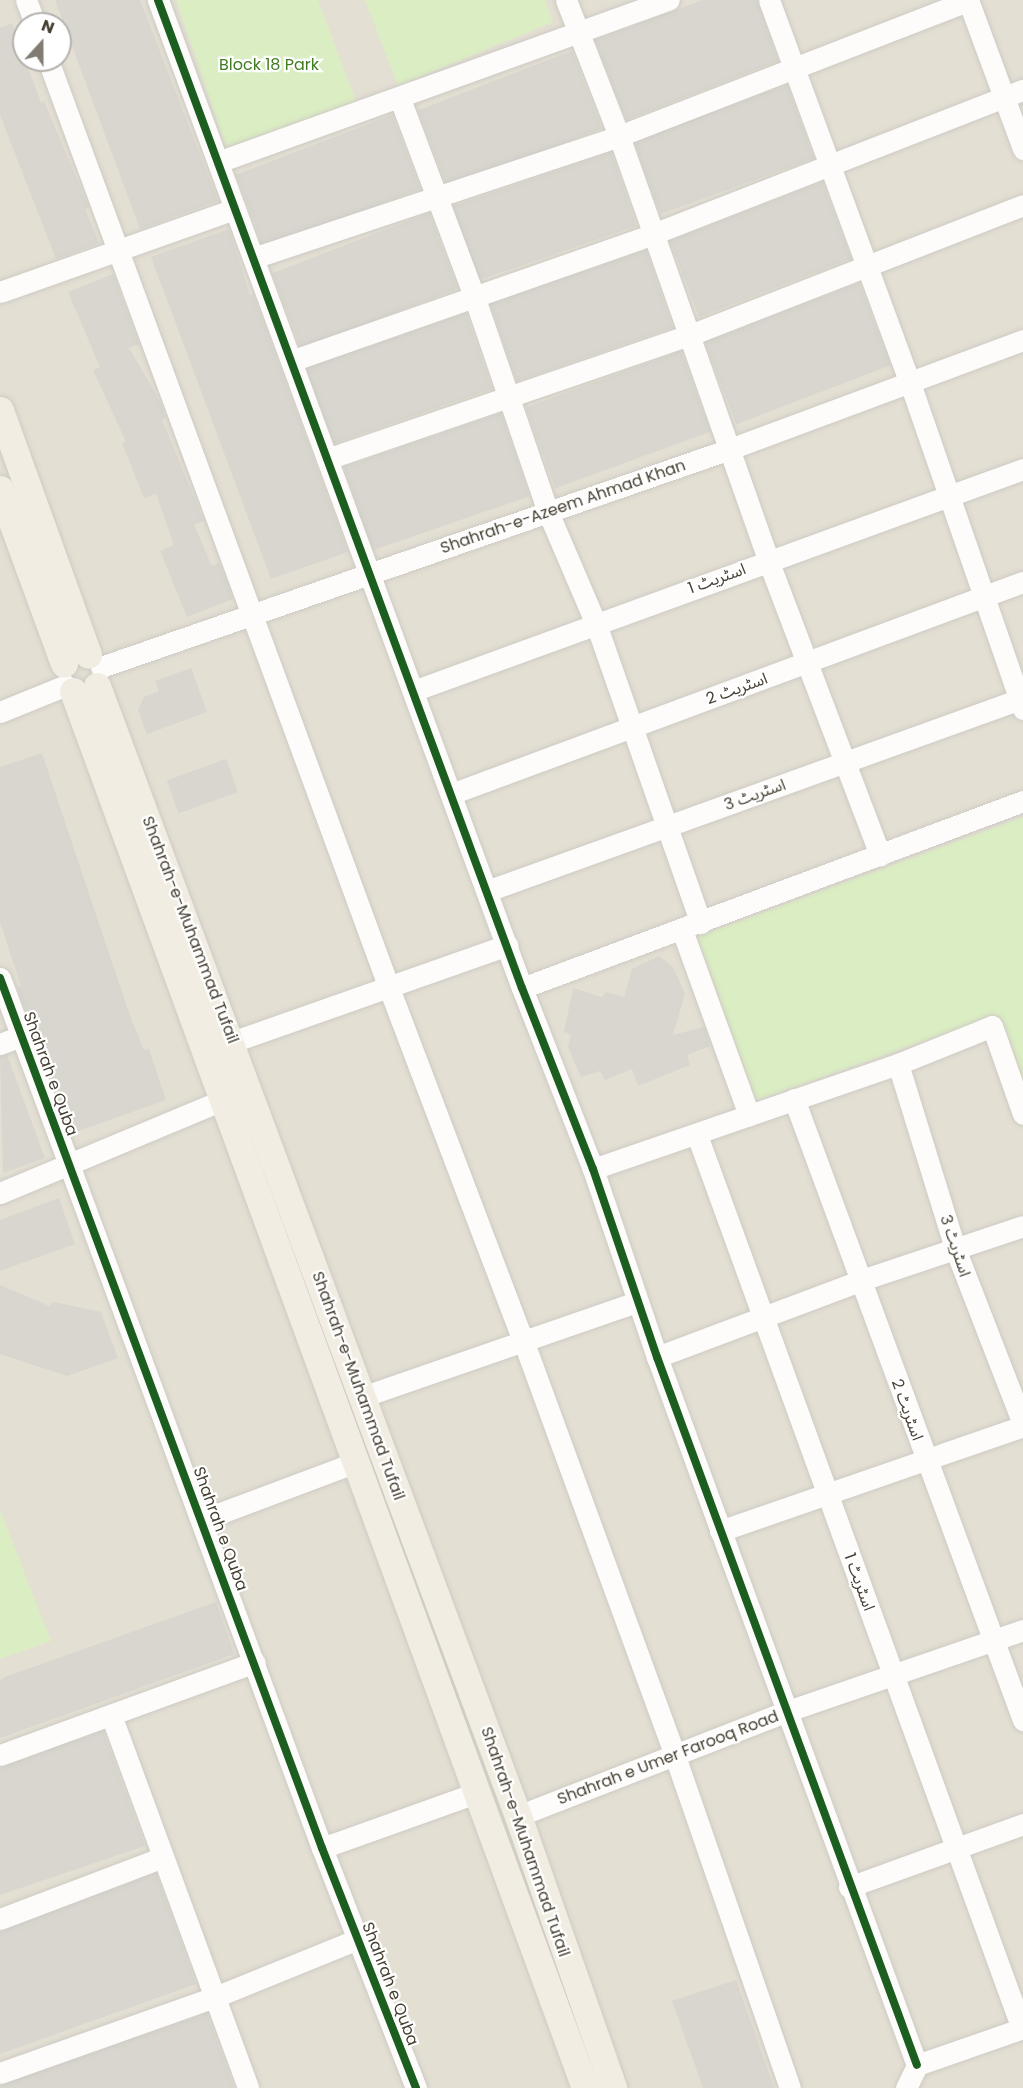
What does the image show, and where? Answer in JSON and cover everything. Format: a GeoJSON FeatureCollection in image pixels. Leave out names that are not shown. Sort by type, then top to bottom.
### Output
{"type":"FeatureCollection","features":[{"type":"Feature","properties":{"kind":"main road","name":"Shahrah-e-Muhammad Tufail"},"geometry":{"type":"LineString","coordinates":[[0,410],[82,675],[225,1099],[585,2088]]}},
{"type":"Feature","properties":{"kind":"main road","name":"Shahrah-e-Muhammad Tufail"},"geometry":{"type":"LineString","coordinates":[[0,489],[82,675],[232,1042],[518,1816],[613,2088]]}},
{"type":"Feature","properties":{"kind":"street"},"geometry":{"type":"LineString","coordinates":[[158,0],[522,988],[593,1168],[637,1302],[788,1711],[849,1887],[917,2065]]}},
{"type":"Feature","properties":{"kind":"street"},"geometry":{"type":"LineString","coordinates":[[567,0],[619,136],[768,560],[880,855]]}},
{"type":"Feature","properties":{"kind":"street"},"geometry":{"type":"LineString","coordinates":[[218,162],[581,34],[669,0]]}},
{"type":"Feature","properties":{"kind":"street"},"geometry":{"type":"LineString","coordinates":[[769,0],[910,383],[982,597],[1022,702]]}},
{"type":"Feature","properties":{"kind":"street"},"geometry":{"type":"LineString","coordinates":[[253,258],[619,136],[794,70],[968,0],[1013,93],[1023,149]]}},
{"type":"Feature","properties":{"kind":"street"},"geometry":{"type":"LineString","coordinates":[[53,72],[389,988],[523,1340],[675,1756],[790,2088]]}},
{"type":"Feature","properties":{"kind":"street"},"geometry":{"type":"LineString","coordinates":[[291,361],[653,234],[830,167],[1013,93]]}},
{"type":"Feature","properties":{"kind":"street"},"geometry":{"type":"LineString","coordinates":[[400,99],[435,198],[474,296],[548,512],[596,624],[632,727],[665,827],[691,927],[749,1115]]}},
{"type":"Feature","properties":{"kind":"street"},"geometry":{"type":"LineString","coordinates":[[327,459],[509,399],[690,335],[1023,205]]}},
{"type":"Feature","properties":{"kind":"street"},"geometry":{"type":"LineString","coordinates":[[0,292],[235,209]]}},
{"type":"Feature","properties":{"kind":"street","name":"Shahrah-e-Azeem Ahmad Khan"},"geometry":{"type":"LineString","coordinates":[[0,712],[82,675],[253,614],[371,576],[910,383],[1023,340]]}},
{"type":"Feature","properties":{"kind":"street","name":"اسٹریٹ 1"},"geometry":{"type":"LineString","coordinates":[[413,691],[1023,469]]}},
{"type":"Feature","properties":{"kind":"street","name":"اسٹریٹ 2"},"geometry":{"type":"LineString","coordinates":[[451,794],[1023,582]]}},
{"type":"Feature","properties":{"kind":"street","name":"اسٹریٹ 3"},"geometry":{"type":"LineString","coordinates":[[487,891],[845,762],[1022,702]]}},
{"type":"Feature","properties":{"kind":"street"},"geometry":{"type":"LineString","coordinates":[[522,988],[691,927],[1023,801]]}},
{"type":"Feature","properties":{"kind":"street"},"geometry":{"type":"LineString","coordinates":[[232,1042],[507,945]]}},
{"type":"Feature","properties":{"kind":"street","name":"Shahrah e Quba"},"geometry":{"type":"LineString","coordinates":[[0,978],[322,1848],[416,2088]]}},
{"type":"Feature","properties":{"kind":"street"},"geometry":{"type":"LineString","coordinates":[[593,1168],[697,1135],[898,1064],[992,1026],[1023,1114]]}},
{"type":"Feature","properties":{"kind":"street"},"geometry":{"type":"LineString","coordinates":[[0,1044],[21,1036]]}},
{"type":"Feature","properties":{"kind":"street","name":"اسٹریٹ 3"},"geometry":{"type":"LineString","coordinates":[[898,1064],[956,1251],[1023,1425]]}},
{"type":"Feature","properties":{"kind":"street"},"geometry":{"type":"LineString","coordinates":[[0,1193],[70,1167],[225,1099]]}},
{"type":"Feature","properties":{"kind":"street","name":"اسٹریٹ 2"},"geometry":{"type":"LineString","coordinates":[[794,1099],[859,1281],[1023,1720]]}},
{"type":"Feature","properties":{"kind":"street","name":"اسٹریٹ 1"},"geometry":{"type":"LineString","coordinates":[[697,1135],[895,1677],[955,1850],[1022,2028]]}},
{"type":"Feature","properties":{"kind":"street"},"geometry":{"type":"LineString","coordinates":[[657,1357],[859,1281],[956,1251],[1023,1226]]}},
{"type":"Feature","properties":{"kind":"street"},"geometry":{"type":"LineString","coordinates":[[362,1397],[637,1302]]}},
{"type":"Feature","properties":{"kind":"street"},"geometry":{"type":"LineString","coordinates":[[720,1531],[827,1496],[1023,1425]]}},
{"type":"Feature","properties":{"kind":"street"},"geometry":{"type":"LineString","coordinates":[[202,1520],[356,1462]]}},
{"type":"Feature","properties":{"kind":"street","name":"Shahrah e Umer Farooq Road"},"geometry":{"type":"LineString","coordinates":[[518,1816],[788,1711],[895,1677],[1023,1630]]}},
{"type":"Feature","properties":{"kind":"street"},"geometry":{"type":"LineString","coordinates":[[0,1755],[255,1662]]}},
{"type":"Feature","properties":{"kind":"street"},"geometry":{"type":"LineString","coordinates":[[111,1715],[248,2088]]}},
{"type":"Feature","properties":{"kind":"street"},"geometry":{"type":"LineString","coordinates":[[322,1848],[478,1792]]}},
{"type":"Feature","properties":{"kind":"street"},"geometry":{"type":"LineString","coordinates":[[849,1887],[1023,1824]]}},
{"type":"Feature","properties":{"kind":"street"},"geometry":{"type":"LineString","coordinates":[[0,1919],[163,1857]]}},
{"type":"Feature","properties":{"kind":"street"},"geometry":{"type":"LineString","coordinates":[[0,2073],[215,1997],[358,1939]]}},
{"type":"Feature","properties":{"kind":"street"},"geometry":{"type":"LineString","coordinates":[[906,2088],[917,2065],[1022,2028]]}},
{"type":"Feature","properties":{"kind":"shaded area"},"geometry":{"type":"Polygon","coordinates":[[[0,0],[1023,0],[1023,2088],[0,2088],[0,0]]]}},
{"type":"Feature","properties":{"kind":"green space","name":"Block 18 Park"},"geometry":{"type":"Polygon","coordinates":[[[176,0],[318,0],[357,104],[226,147],[176,0]]]}},
{"type":"Feature","properties":{"kind":"green space"},"geometry":{"type":"Polygon","coordinates":[[[365,0],[545,0],[553,22],[398,86],[365,0]]]}},
{"type":"Feature","properties":{"kind":"green space"},"geometry":{"type":"Polygon","coordinates":[[[1023,817],[1023,1098],[992,1017],[752,1102],[693,938],[1023,817]]]}},
{"type":"Feature","properties":{"kind":"green space"},"geometry":{"type":"Polygon","coordinates":[[[0,1510],[51,1641],[0,1659],[0,1510]]]}},
{"type":"Feature","properties":{"kind":"building"},"geometry":{"type":"Polygon","coordinates":[[[55,0],[140,0],[218,201],[140,229],[72,46],[72,12],[59,12],[55,0]]]}},
{"type":"Feature","properties":{"kind":"building"},"geometry":{"type":"Polygon","coordinates":[[[703,0],[757,0],[778,61],[626,120],[595,40],[703,0]]]}},
{"type":"Feature","properties":{"kind":"building"},"geometry":{"type":"Polygon","coordinates":[[[12,23],[12,72],[30,72],[41,103],[44,101],[89,208],[85,209],[99,243],[56,259],[0,115],[0,28],[12,23]]]}},
{"type":"Feature","properties":{"kind":"building"},"geometry":{"type":"Polygon","coordinates":[[[572,51],[602,128],[448,188],[418,110],[572,51]]]}},
{"type":"Feature","properties":{"kind":"building"},"geometry":{"type":"Polygon","coordinates":[[[787,85],[814,158],[661,214],[634,141],[787,85]]]}},
{"type":"Feature","properties":{"kind":"building"},"geometry":{"type":"Polygon","coordinates":[[[392,115],[420,189],[264,249],[236,175],[392,115]]]}},
{"type":"Feature","properties":{"kind":"building"},"geometry":{"type":"Polygon","coordinates":[[[611,152],[636,226],[478,280],[453,206],[611,152]]]}},
{"type":"Feature","properties":{"kind":"building"},"geometry":{"type":"Polygon","coordinates":[[[822,182],[851,259],[699,317],[670,240],[822,182]]]}},
{"type":"Feature","properties":{"kind":"building"},"geometry":{"type":"Polygon","coordinates":[[[429,213],[458,289],[301,349],[272,273],[429,213]]]}},
{"type":"Feature","properties":{"kind":"building"},"geometry":{"type":"Polygon","coordinates":[[[229,229],[250,295],[253,294],[348,552],[271,579],[151,257],[229,229]]]}},
{"type":"Feature","properties":{"kind":"building"},"geometry":{"type":"Polygon","coordinates":[[[646,250],[673,328],[517,381],[490,304],[646,250]]]}},
{"type":"Feature","properties":{"kind":"building"},"geometry":{"type":"Polygon","coordinates":[[[113,274],[139,344],[129,348],[160,401],[166,418],[162,420],[204,521],[194,525],[212,566],[219,563],[233,599],[187,617],[160,551],[174,545],[156,494],[144,498],[122,443],[126,442],[93,370],[100,367],[68,292],[113,274]]]}},
{"type":"Feature","properties":{"kind":"building"},"geometry":{"type":"Polygon","coordinates":[[[859,283],[891,365],[736,424],[705,342],[859,283]]]}},
{"type":"Feature","properties":{"kind":"building"},"geometry":{"type":"Polygon","coordinates":[[[466,313],[492,389],[332,444],[306,368],[466,313]]]}},
{"type":"Feature","properties":{"kind":"building"},"geometry":{"type":"Polygon","coordinates":[[[681,351],[710,432],[555,488],[526,407],[681,351]]]}},
{"type":"Feature","properties":{"kind":"building"},"geometry":{"type":"Polygon","coordinates":[[[501,413],[530,496],[373,550],[344,467],[501,413]]]}},
{"type":"Feature","properties":{"kind":"building"},"geometry":{"type":"Polygon","coordinates":[[[191,668],[207,712],[147,734],[138,710],[144,697],[159,691],[155,681],[191,668]]]}},
{"type":"Feature","properties":{"kind":"building"},"geometry":{"type":"Polygon","coordinates":[[[42,753],[130,1016],[144,1050],[149,1049],[166,1100],[73,1133],[17,987],[21,986],[0,922],[0,767],[42,753]]]}},
{"type":"Feature","properties":{"kind":"building"},"geometry":{"type":"Polygon","coordinates":[[[226,759],[238,792],[179,813],[167,781],[226,759]]]}},
{"type":"Feature","properties":{"kind":"building"},"geometry":{"type":"Polygon","coordinates":[[[659,956],[673,967],[685,994],[673,1035],[704,1027],[710,1046],[687,1055],[690,1065],[638,1086],[632,1069],[605,1080],[600,1071],[581,1077],[568,1047],[571,1034],[564,1032],[573,988],[602,997],[606,992],[624,997],[632,969],[659,956]]]}},
{"type":"Feature","properties":{"kind":"building"},"geometry":{"type":"Polygon","coordinates":[[[7,1055],[45,1158],[3,1173],[0,1056],[7,1055]]]}},
{"type":"Feature","properties":{"kind":"building"},"geometry":{"type":"Polygon","coordinates":[[[59,1198],[75,1244],[0,1271],[0,1220],[59,1198]]]}},
{"type":"Feature","properties":{"kind":"building"},"geometry":{"type":"Polygon","coordinates":[[[0,1285],[49,1306],[54,1302],[101,1312],[118,1358],[67,1376],[0,1354],[0,1285]]]}},
{"type":"Feature","properties":{"kind":"building"},"geometry":{"type":"Polygon","coordinates":[[[216,1602],[234,1654],[0,1738],[0,1680],[216,1602]]]}},
{"type":"Feature","properties":{"kind":"building"},"geometry":{"type":"Polygon","coordinates":[[[103,1731],[145,1846],[0,1895],[0,1767],[103,1731]]]}},
{"type":"Feature","properties":{"kind":"building"},"geometry":{"type":"Polygon","coordinates":[[[156,1873],[196,1984],[0,2054],[0,1931],[156,1873]]]}},
{"type":"Feature","properties":{"kind":"building"},"geometry":{"type":"Polygon","coordinates":[[[736,1980],[774,2088],[703,2088],[672,2001],[736,1980]]]}},
{"type":"Feature","properties":{"kind":"building"},"geometry":{"type":"Polygon","coordinates":[[[207,2013],[234,2088],[0,2088],[0,2085],[207,2013]]]}},
{"type":"Feature","properties":{"kind":"cycle path"},"geometry":{"type":"LineString","coordinates":[[158,0],[522,988],[593,1169],[657,1357],[917,2065]]}},
{"type":"Feature","properties":{"kind":"cycle path"},"geometry":{"type":"LineString","coordinates":[[0,978],[322,1848],[416,2088]]}}]}
